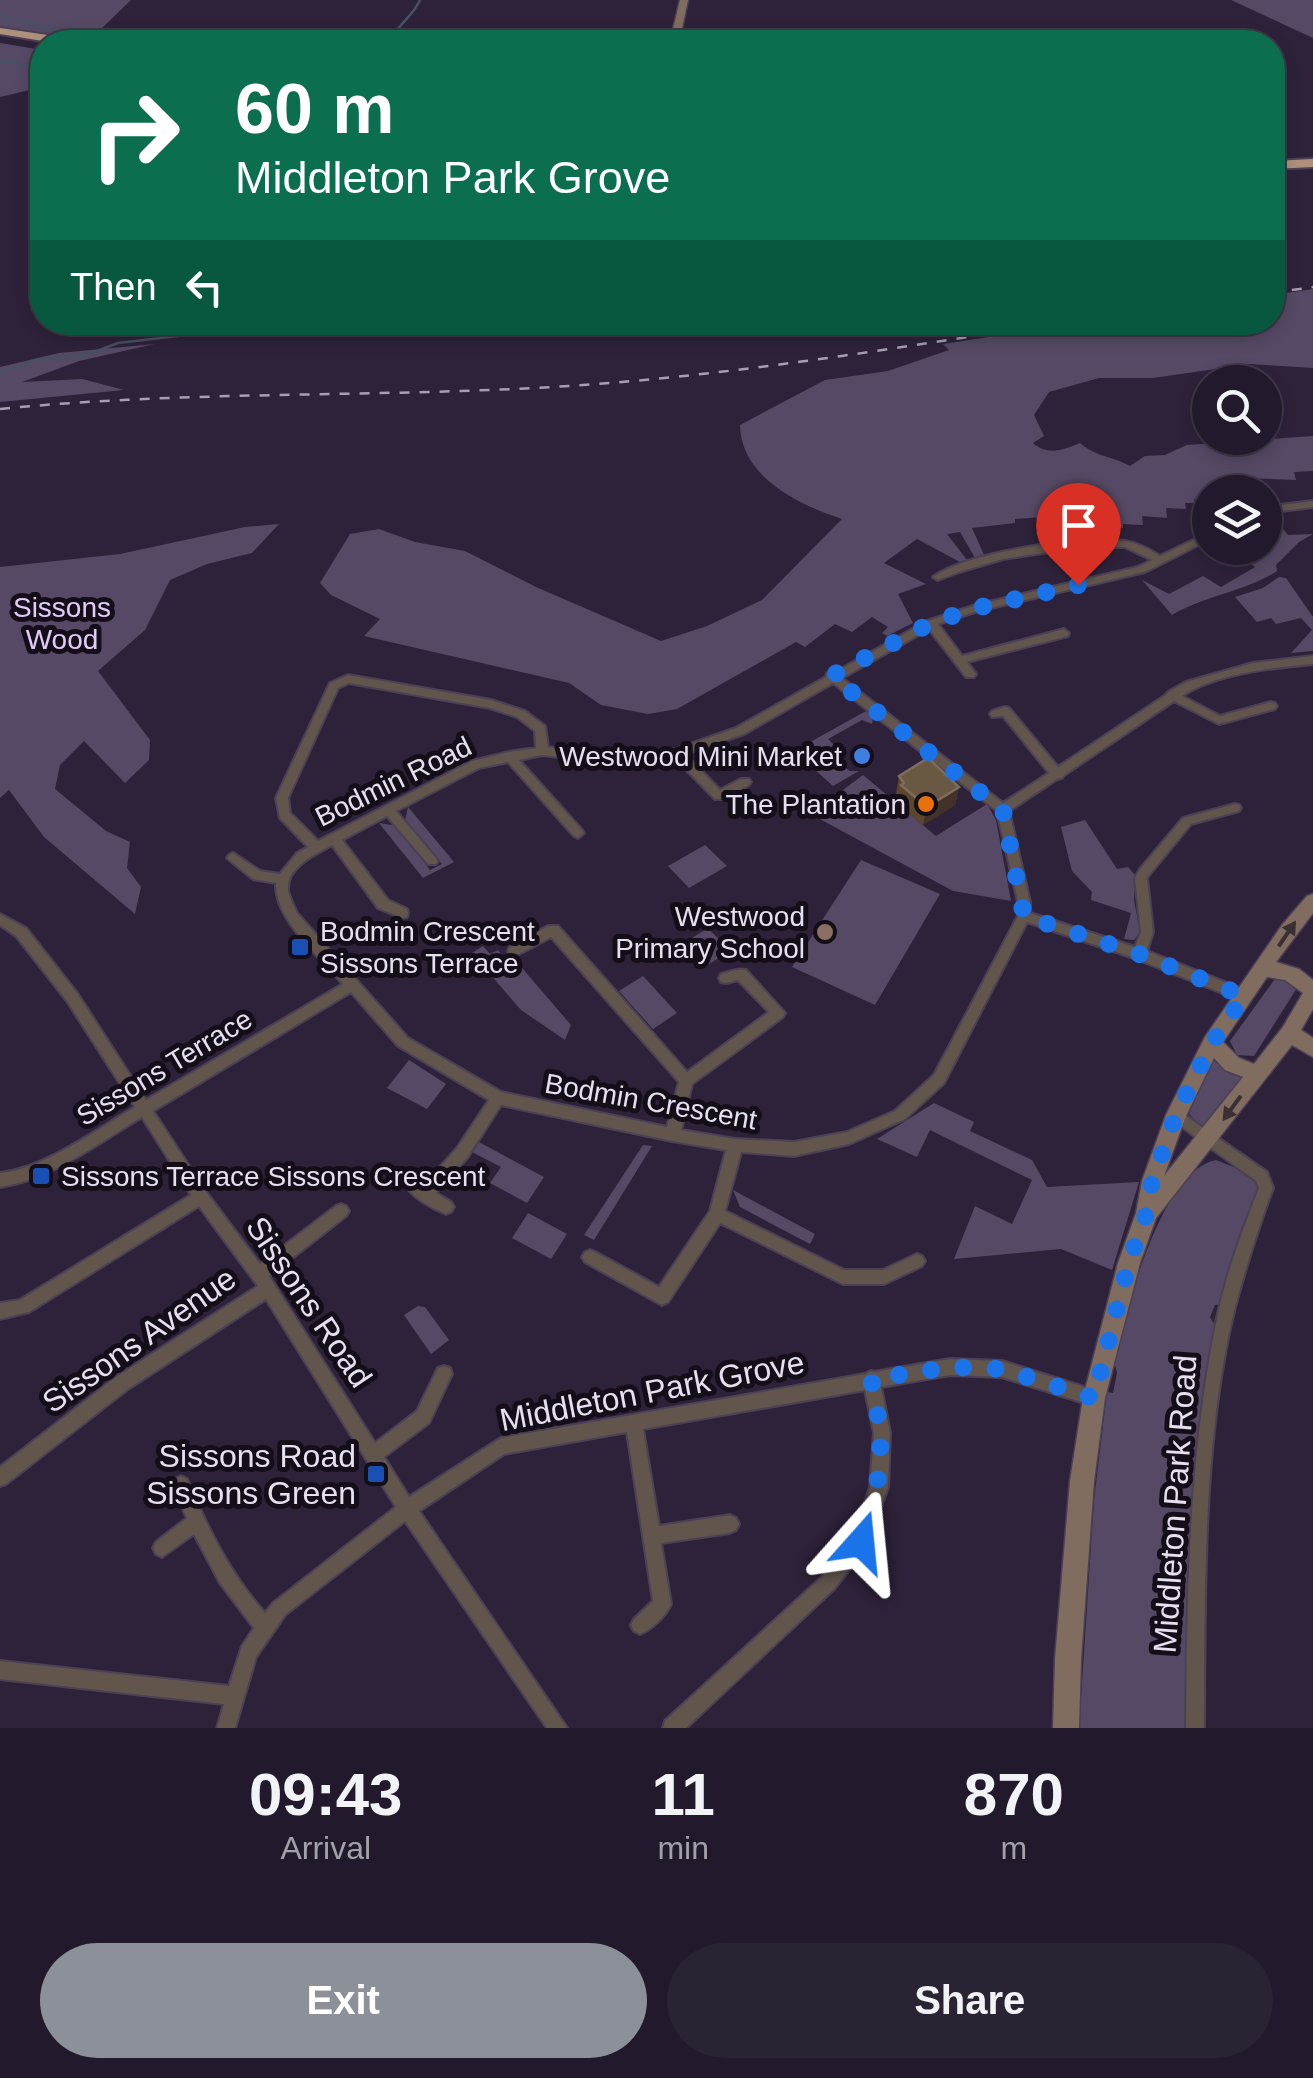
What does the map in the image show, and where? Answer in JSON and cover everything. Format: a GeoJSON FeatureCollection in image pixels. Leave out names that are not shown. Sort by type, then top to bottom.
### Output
{"type":"FeatureCollection","features":[{"type":"Feature","properties":{"kind":"highway"},"geometry":{"type":"LineString","coordinates":[[0,32],[30,36]]}},
{"type":"Feature","properties":{"kind":"highway"},"geometry":{"type":"LineString","coordinates":[[0,41],[30,46]]}},
{"type":"Feature","properties":{"kind":"highway"},"geometry":{"type":"LineString","coordinates":[[1285,155],[1313,154]]}},
{"type":"Feature","properties":{"kind":"highway"},"geometry":{"type":"LineString","coordinates":[[1285,165],[1313,164]]}},
{"type":"Feature","properties":{"kind":"street"},"geometry":{"type":"LineString","coordinates":[[677,30],[684,0]]}},
{"type":"Feature","properties":{"kind":"street"},"geometry":{"type":"LineString","coordinates":[[1282,508],[1313,504]]}},
{"type":"Feature","properties":{"kind":"street"},"geometry":{"type":"LineString","coordinates":[[938,577],[974,564],[1072,544],[1131,546],[1160,561]]}},
{"type":"Feature","properties":{"kind":"street","name":"Bodmin Road"},"geometry":{"type":"LineString","coordinates":[[283,879],[301,856],[316,847],[476,764],[542,751],[587,756],[677,753],[740,731],[831,676],[931,623],[976,608],[1122,575],[1192,544]]}},
{"type":"Feature","properties":{"kind":"street"},"geometry":{"type":"LineString","coordinates":[[931,623],[970,674]]}},
{"type":"Feature","properties":{"kind":"street"},"geometry":{"type":"LineString","coordinates":[[961,660],[1064,633]]}},
{"type":"Feature","properties":{"kind":"street"},"geometry":{"type":"LineString","coordinates":[[1003,810],[1172,695],[1222,674],[1313,660]]}},
{"type":"Feature","properties":{"kind":"street"},"geometry":{"type":"LineString","coordinates":[[831,676],[1003,810],[1024,916],[1139,954],[1244,996]]}},
{"type":"Feature","properties":{"kind":"street"},"geometry":{"type":"LineString","coordinates":[[316,847],[284,814],[282,798],[334,686],[348,679],[491,704],[521,714],[541,730],[542,751]]}},
{"type":"Feature","properties":{"kind":"street"},"geometry":{"type":"LineString","coordinates":[[1172,695],[1219,720],[1271,706]]}},
{"type":"Feature","properties":{"kind":"street"},"geometry":{"type":"LineString","coordinates":[[996,714],[1005,712],[1058,774]]}},
{"type":"Feature","properties":{"kind":"street"},"geometry":{"type":"LineString","coordinates":[[677,753],[719,796],[745,782]]}},
{"type":"Feature","properties":{"kind":"street"},"geometry":{"type":"LineString","coordinates":[[509,756],[578,833]]}},
{"type":"Feature","properties":{"kind":"street"},"geometry":{"type":"LineString","coordinates":[[1139,954],[1147,932],[1141,878],[1144,872],[1187,821],[1235,808]]}},
{"type":"Feature","properties":{"kind":"street"},"geometry":{"type":"LineString","coordinates":[[388,810],[432,862]]}},
{"type":"Feature","properties":{"kind":"street"},"geometry":{"type":"LineString","coordinates":[[334,838],[383,904],[402,913]]}},
{"type":"Feature","properties":{"kind":"street"},"geometry":{"type":"LineString","coordinates":[[233,858],[257,876],[283,879]]}},
{"type":"Feature","properties":{"kind":"street","name":"Bodmin Crescent"},"geometry":{"type":"LineString","coordinates":[[283,879],[282,891],[291,916],[403,1042],[498,1098],[672,1135],[794,1149],[849,1138],[900,1116],[939,1078],[1024,916]]}},
{"type":"Feature","properties":{"kind":"street"},"geometry":{"type":"LineString","coordinates":[[1066,1728],[1081,1501],[1094,1398],[1129,1262],[1147,1212],[1152,1181],[1176,1115],[1212,1043],[1288,930],[1313,900]]}},
{"type":"Feature","properties":{"kind":"street","name":"Sissons Road"},"geometry":{"type":"LineString","coordinates":[[0,919],[21,932],[72,998],[201,1197],[262,1282],[407,1509],[558,1728]]}},
{"type":"Feature","properties":{"kind":"street"},"geometry":{"type":"LineString","coordinates":[[515,951],[552,930],[686,1081]]}},
{"type":"Feature","properties":{"kind":"street"},"geometry":{"type":"LineString","coordinates":[[1147,1212],[1208,1141],[1290,1033],[1313,992],[1287,970],[1265,969]]}},
{"type":"Feature","properties":{"kind":"street"},"geometry":{"type":"LineString","coordinates":[[672,1135],[686,1081],[778,1013],[741,974],[726,978]]}},
{"type":"Feature","properties":{"kind":"street","name":"Sissons Terrace"},"geometry":{"type":"LineString","coordinates":[[0,1180],[16,1178],[56,1161],[350,986]]}},
{"type":"Feature","properties":{"kind":"street"},"geometry":{"type":"LineString","coordinates":[[1290,1033],[1313,1049]]}},
{"type":"Feature","properties":{"kind":"street"},"geometry":{"type":"LineString","coordinates":[[1212,1043],[1232,1064],[1256,1074]]}},
{"type":"Feature","properties":{"kind":"street"},"geometry":{"type":"LineString","coordinates":[[446,1206],[419,1190],[462,1153],[498,1098]]}},
{"type":"Feature","properties":{"kind":"street","name":"Middleton Park Road"},"geometry":{"type":"LineString","coordinates":[[1176,1115],[1262,1177],[1266,1188],[1214,1364],[1196,1600],[1195,1728]]}},
{"type":"Feature","properties":{"kind":"street"},"geometry":{"type":"LineString","coordinates":[[590,1256],[662,1297],[717,1214],[735,1145]]}},
{"type":"Feature","properties":{"kind":"street"},"geometry":{"type":"LineString","coordinates":[[0,1311],[23,1306],[201,1197]]}},
{"type":"Feature","properties":{"kind":"street","name":"Sissons Avenue"},"geometry":{"type":"LineString","coordinates":[[0,1478],[100,1399],[262,1282],[341,1212]]}},
{"type":"Feature","properties":{"kind":"street"},"geometry":{"type":"LineString","coordinates":[[717,1214],[843,1276],[884,1277],[918,1261]]}},
{"type":"Feature","properties":{"kind":"street","name":"Middleton Park Grove"},"geometry":{"type":"LineString","coordinates":[[226,1728],[248,1652],[264,1625],[316,1578],[407,1509],[501,1446],[950,1367],[1002,1369],[1094,1398]]}},
{"type":"Feature","properties":{"kind":"street"},"geometry":{"type":"LineString","coordinates":[[374,1454],[423,1418],[444,1374]]}},
{"type":"Feature","properties":{"kind":"street"},"geometry":{"type":"LineString","coordinates":[[672,1728],[828,1583],[861,1542],[879,1487],[882,1433],[871,1379]]}},
{"type":"Feature","properties":{"kind":"street"},"geometry":{"type":"LineString","coordinates":[[634,1424],[662,1604],[640,1625]]}},
{"type":"Feature","properties":{"kind":"street"},"geometry":{"type":"LineString","coordinates":[[182,1485],[196,1522],[248,1608],[264,1625]]}},
{"type":"Feature","properties":{"kind":"street"},"geometry":{"type":"LineString","coordinates":[[162,1548],[196,1522]]}},
{"type":"Feature","properties":{"kind":"street"},"geometry":{"type":"LineString","coordinates":[[653,1536],[730,1524]]}},
{"type":"Feature","properties":{"kind":"street"},"geometry":{"type":"LineString","coordinates":[[0,1670],[234,1696]]}},
{"type":"Feature","properties":{"kind":"green space"},"geometry":{"type":"Polygon","coordinates":[[[0,0],[131,0],[100,30],[30,33],[0,29],[0,0]]]}},
{"type":"Feature","properties":{"kind":"green space"},"geometry":{"type":"Polygon","coordinates":[[[1231,0],[1313,0],[1313,38],[1231,0]]]}},
{"type":"Feature","properties":{"kind":"green space"},"geometry":{"type":"Polygon","coordinates":[[[0,43],[30,48],[30,90],[0,97],[0,43]]]}},
{"type":"Feature","properties":{"kind":"green space"},"geometry":{"type":"Polygon","coordinates":[[[1313,289],[1313,368],[1192,365],[1192,372],[1153,378],[1099,378],[1049,392],[1034,415],[1044,436],[1033,443],[1050,451],[1080,443],[1130,466],[1145,456],[1165,455],[1187,445],[1192,445],[1192,455],[1282,455],[1282,438],[1313,436],[1313,471],[1294,472],[1296,480],[1282,479],[1282,475],[1192,475],[1192,503],[1185,503],[1186,509],[1166,508],[1167,518],[1142,516],[1143,525],[1084,525],[1080,538],[1070,515],[1015,519],[1015,523],[972,528],[985,557],[975,558],[960,532],[947,534],[967,560],[960,562],[917,539],[884,563],[926,584],[898,594],[913,623],[887,636],[882,633],[888,627],[872,617],[852,632],[835,624],[805,647],[796,642],[677,709],[648,714],[601,705],[569,683],[364,636],[380,619],[331,595],[320,583],[350,534],[379,529],[415,542],[465,551],[536,587],[661,641],[707,626],[762,600],[842,519],[808,506],[776,487],[750,460],[740,425],[825,380],[888,371],[949,350],[943,344],[1002,335],[1285,335],[1285,293],[1313,289]]]}},
{"type":"Feature","properties":{"kind":"green space"},"geometry":{"type":"Polygon","coordinates":[[[155,344],[79,361],[22,382],[82,379],[124,390],[0,402],[0,367],[59,353],[155,344]]]}},
{"type":"Feature","properties":{"kind":"green space","name":"Sissons Wood"},"geometry":{"type":"Polygon","coordinates":[[[279,524],[252,553],[207,564],[170,580],[145,630],[98,671],[150,740],[149,760],[125,783],[84,741],[60,765],[55,789],[106,831],[130,842],[127,868],[141,887],[135,914],[44,837],[9,790],[0,798],[0,567],[120,554],[245,527],[279,524]]]}},
{"type":"Feature","properties":{"kind":"green space"},"geometry":{"type":"Polygon","coordinates":[[[1282,528],[1288,535],[1313,534],[1282,559],[1282,528]]]}},
{"type":"Feature","properties":{"kind":"green space"},"geometry":{"type":"Polygon","coordinates":[[[1252,565],[1276,565],[1277,571],[1172,615],[1142,580],[1169,594],[1203,576],[1221,587],[1255,567],[1252,565]]]}},
{"type":"Feature","properties":{"kind":"green space"},"geometry":{"type":"Polygon","coordinates":[[[1279,577],[1286,578],[1313,617],[1313,651],[1291,653],[1312,630],[1301,618],[1276,624],[1271,618],[1257,622],[1235,597],[1263,588],[1279,577]]]}},
{"type":"Feature","properties":{"kind":"green space"},"geometry":{"type":"Polygon","coordinates":[[[866,711],[873,717],[872,724],[862,720],[828,739],[842,753],[834,760],[850,771],[859,771],[833,786],[794,751],[866,711]]]}},
{"type":"Feature","properties":{"kind":"green space"},"geometry":{"type":"Polygon","coordinates":[[[863,775],[936,836],[987,804],[996,820],[1011,901],[953,891],[816,817],[828,801],[863,775]]]}},
{"type":"Feature","properties":{"kind":"green space"},"geometry":{"type":"Polygon","coordinates":[[[408,807],[454,862],[423,878],[379,823],[397,826],[430,870],[442,864],[405,821],[408,807]]]}},
{"type":"Feature","properties":{"kind":"green space"},"geometry":{"type":"Polygon","coordinates":[[[1085,820],[1117,869],[1128,867],[1135,875],[1134,900],[1140,932],[1134,940],[1124,939],[1131,913],[1091,900],[1092,892],[1072,871],[1061,827],[1085,820]]]}},
{"type":"Feature","properties":{"kind":"green space"},"geometry":{"type":"Polygon","coordinates":[[[705,845],[727,866],[689,888],[668,866],[705,845]]]}},
{"type":"Feature","properties":{"kind":"green space"},"geometry":{"type":"Polygon","coordinates":[[[861,860],[940,894],[875,1005],[792,967],[861,860]]]}},
{"type":"Feature","properties":{"kind":"green space"},"geometry":{"type":"Polygon","coordinates":[[[708,928],[730,951],[701,969],[679,946],[708,928]]]}},
{"type":"Feature","properties":{"kind":"green space"},"geometry":{"type":"Polygon","coordinates":[[[483,946],[490,954],[498,950],[514,972],[522,968],[571,1025],[565,1040],[521,1010],[472,953],[483,946]]]}},
{"type":"Feature","properties":{"kind":"green space"},"geometry":{"type":"Polygon","coordinates":[[[1284,975],[1297,988],[1254,1056],[1237,1055],[1230,1041],[1277,976],[1284,975]]]}},
{"type":"Feature","properties":{"kind":"green space"},"geometry":{"type":"Polygon","coordinates":[[[643,976],[677,1013],[653,1029],[619,991],[643,976]]]}},
{"type":"Feature","properties":{"kind":"green space"},"geometry":{"type":"Polygon","coordinates":[[[1211,1059],[1245,1078],[1202,1127],[1189,1114],[1211,1059]]]}},
{"type":"Feature","properties":{"kind":"green space"},"geometry":{"type":"Polygon","coordinates":[[[409,1060],[446,1084],[427,1109],[387,1088],[409,1060]]]}},
{"type":"Feature","properties":{"kind":"green space"},"geometry":{"type":"Polygon","coordinates":[[[934,1103],[974,1122],[970,1131],[1032,1160],[1047,1187],[1139,1182],[1112,1270],[1061,1249],[954,1259],[975,1206],[1012,1224],[1032,1180],[930,1130],[917,1157],[877,1139],[934,1103]]]}},
{"type":"Feature","properties":{"kind":"green space"},"geometry":{"type":"Polygon","coordinates":[[[477,1141],[544,1177],[527,1203],[490,1183],[501,1167],[470,1151],[477,1141]]]}},
{"type":"Feature","properties":{"kind":"green space"},"geometry":{"type":"Polygon","coordinates":[[[643,1145],[652,1146],[594,1240],[584,1235],[643,1145]]]}},
{"type":"Feature","properties":{"kind":"green space"},"geometry":{"type":"Polygon","coordinates":[[[1216,1160],[1253,1175],[1258,1189],[1224,1304],[1215,1305],[1210,1317],[1216,1327],[1201,1428],[1189,1728],[1079,1728],[1094,1500],[1107,1392],[1113,1393],[1117,1373],[1114,1361],[1137,1279],[1162,1216],[1178,1189],[1196,1170],[1216,1160]]]}},
{"type":"Feature","properties":{"kind":"green space"},"geometry":{"type":"Polygon","coordinates":[[[733,1190],[815,1234],[810,1244],[740,1207],[733,1190]]]}},
{"type":"Feature","properties":{"kind":"green space"},"geometry":{"type":"Polygon","coordinates":[[[528,1213],[567,1234],[551,1259],[512,1238],[528,1213]]]}},
{"type":"Feature","properties":{"kind":"green space"},"geometry":{"type":"Polygon","coordinates":[[[418,1306],[425,1307],[449,1340],[431,1354],[404,1315],[418,1306]]]}},
{"type":"Feature","properties":{"kind":"building"},"geometry":{"type":"Polygon","coordinates":[[[928,758],[959,787],[927,807],[901,785],[904,783],[899,776],[928,758]]]}},
{"type":"Feature","properties":{"kind":"waterway"},"geometry":{"type":"LineString","coordinates":[[397,30],[420,0]]}},
{"type":"Feature","properties":{"kind":"waterway"},"geometry":{"type":"LineString","coordinates":[[0,15],[56,30]]}},
{"type":"Feature","properties":{"kind":"waterway"},"geometry":{"type":"LineString","coordinates":[[0,61],[30,65]]}},
{"type":"Feature","properties":{"kind":"waterway"},"geometry":{"type":"LineString","coordinates":[[0,373],[35,360],[86,355],[118,343],[180,335]]}},
{"type":"Feature","properties":{"kind":"railway"},"geometry":{"type":"LineString","coordinates":[[1285,291],[1313,287]]}},
{"type":"Feature","properties":{"kind":"railway"},"geometry":{"type":"LineString","coordinates":[[0,409],[142,399],[569,386],[694,375],[979,335]]}},
{"type":"Feature","properties":{"kind":"place","name":"Westwood Mini Market"},"geometry":{"type":"Point","coordinates":[862,756]}},
{"type":"Feature","properties":{"kind":"place","name":"The Plantation"},"geometry":{"type":"Point","coordinates":[926,804]}},
{"type":"Feature","properties":{"kind":"place","name":"Westwood Primary School"},"geometry":{"type":"Point","coordinates":[825,932]}},
{"type":"Feature","properties":{"kind":"place","name":"Bodmin Crescent Sissons Terrace"},"geometry":{"type":"Point","coordinates":[300,947]}},
{"type":"Feature","properties":{"kind":"place","name":"Sissons Terrace Sissons Crescent"},"geometry":{"type":"Point","coordinates":[41,1176]}},
{"type":"Feature","properties":{"kind":"place","name":"Sissons Road Sissons Green"},"geometry":{"type":"Point","coordinates":[376,1474]}},
{"type":"Feature","properties":{"kind":"route"},"geometry":{"type":"LineString","coordinates":[[861,1542],[879,1487],[882,1433],[871,1379],[950,1367],[1002,1369],[1094,1398],[1129,1262],[1147,1212],[1152,1181],[1176,1115],[1212,1043],[1244,996],[1139,954],[1024,916],[1003,810],[831,676],[931,623],[976,608],[1078,585]]}}]}
